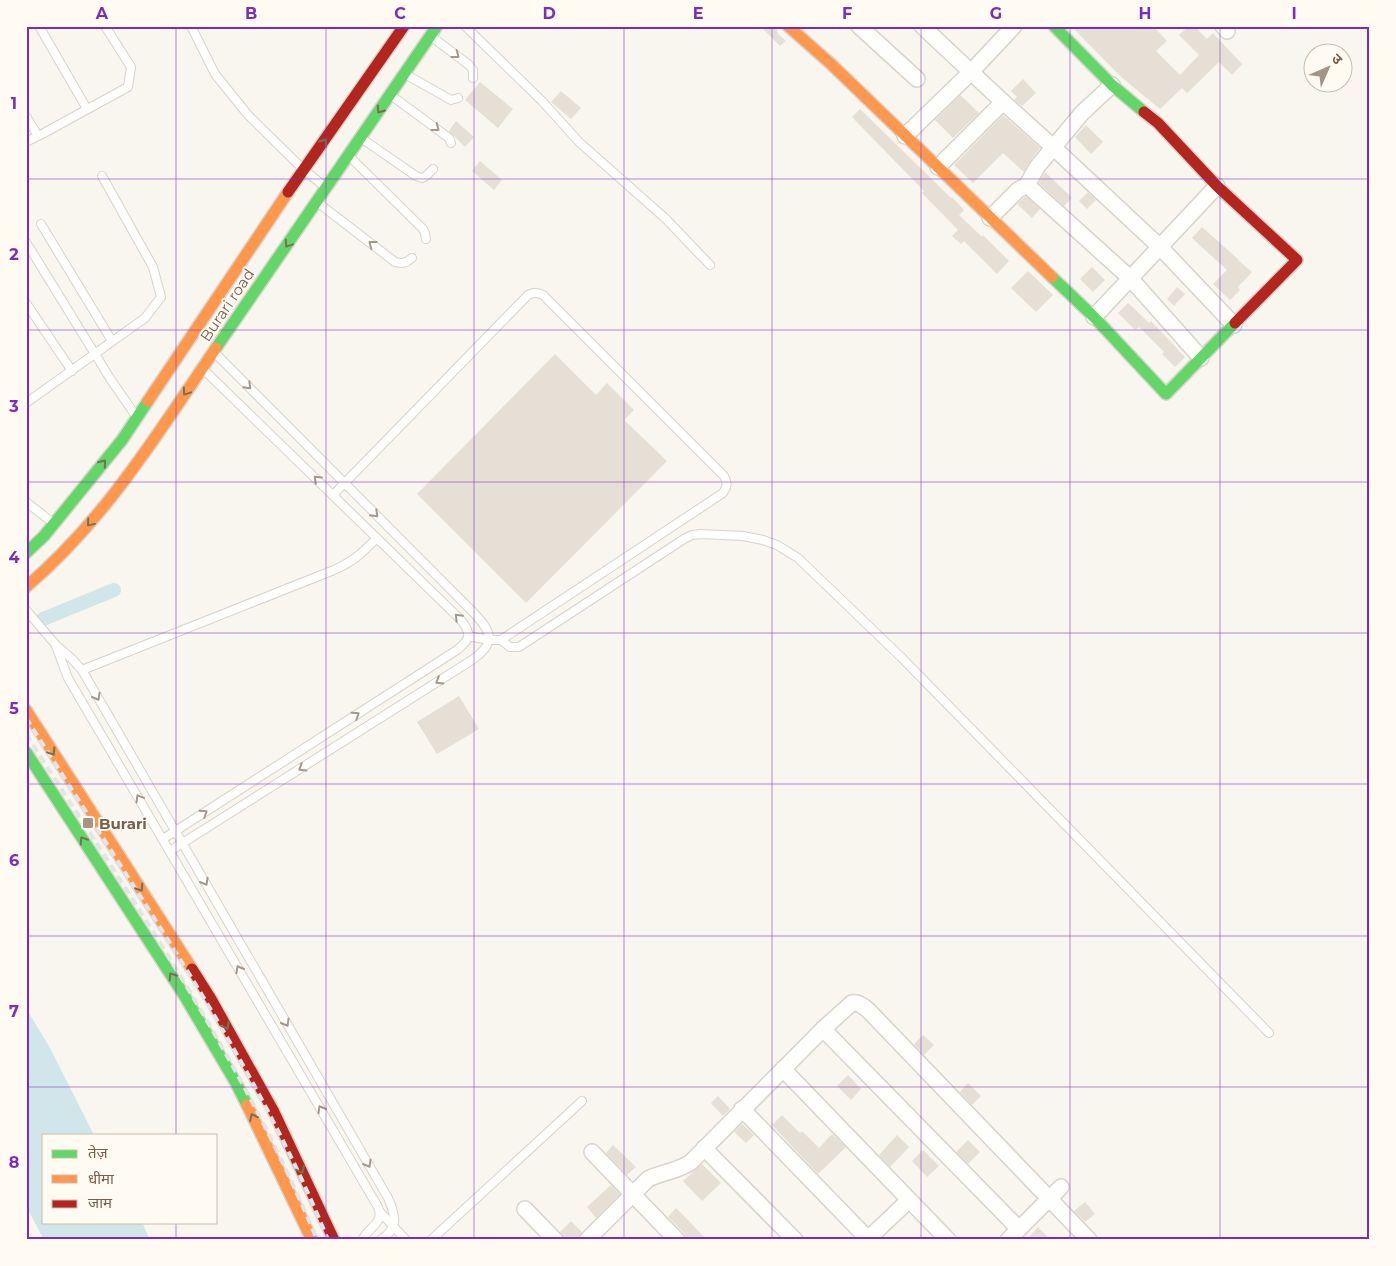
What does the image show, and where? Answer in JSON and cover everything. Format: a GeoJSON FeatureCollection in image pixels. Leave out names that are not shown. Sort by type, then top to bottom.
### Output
{"type":"FeatureCollection","features":[{"type":"Feature","properties":{"kind":"main road","name":"Burari road"},"geometry":{"type":"LineString","coordinates":[[26,553],[44,536],[122,440],[274,212],[404,26]]}},
{"type":"Feature","properties":{"kind":"main road"},"geometry":{"type":"LineString","coordinates":[[788,26],[805,32],[831,64],[1094,317],[1166,394],[1297,260],[1217,186],[1158,123],[1112,85],[1054,26]]}},
{"type":"Feature","properties":{"kind":"main road","name":"Burari road"},"geometry":{"type":"LineString","coordinates":[[26,587],[78,538],[124,482],[434,31]]}},
{"type":"Feature","properties":{"kind":"main road"},"geometry":{"type":"LineString","coordinates":[[26,710],[211,999],[274,1112],[334,1240]]}},
{"type":"Feature","properties":{"kind":"main road"},"geometry":{"type":"LineString","coordinates":[[26,752],[184,995],[236,1083],[312,1240]]}},
{"type":"Feature","properties":{"kind":"street"},"geometry":{"type":"LineString","coordinates":[[859,26],[917,79]]}},
{"type":"Feature","properties":{"kind":"street"},"geometry":{"type":"LineString","coordinates":[[922,26],[1160,247],[1234,325]]}},
{"type":"Feature","properties":{"kind":"street"},"geometry":{"type":"LineString","coordinates":[[905,136],[971,72],[1014,26]]}},
{"type":"Feature","properties":{"kind":"street"},"geometry":{"type":"LineString","coordinates":[[990,218],[1018,190],[1027,185],[1037,166],[1053,147],[1082,113],[1112,85]]}},
{"type":"Feature","properties":{"kind":"street"},"geometry":{"type":"LineString","coordinates":[[938,167],[1003,102]]}},
{"type":"Feature","properties":{"kind":"street"},"geometry":{"type":"LineString","coordinates":[[1027,185],[1130,278],[1202,358]]}},
{"type":"Feature","properties":{"kind":"street"},"geometry":{"type":"LineString","coordinates":[[1094,317],[1217,186]]}},
{"type":"Feature","properties":{"kind":"street"},"geometry":{"type":"LineString","coordinates":[[587,1240],[648,1179],[685,1166],[691,1162],[822,1029],[852,1003],[857,1002],[868,1010],[1089,1240]]}},
{"type":"Feature","properties":{"kind":"street"},"geometry":{"type":"LineString","coordinates":[[822,1029],[1014,1234],[1061,1187]]}},
{"type":"Feature","properties":{"kind":"street"},"geometry":{"type":"LineString","coordinates":[[783,1069],[948,1240]]}},
{"type":"Feature","properties":{"kind":"street"},"geometry":{"type":"LineString","coordinates":[[742,1109],[868,1240],[909,1200]]}},
{"type":"Feature","properties":{"kind":"street"},"geometry":{"type":"LineString","coordinates":[[704,1148],[795,1240]]}},
{"type":"Feature","properties":{"kind":"street"},"geometry":{"type":"LineString","coordinates":[[592,1152],[677,1240]]}},
{"type":"Feature","properties":{"kind":"street"},"geometry":{"type":"LineString","coordinates":[[525,1209],[555,1240]]}},
{"type":"Feature","properties":{"kind":"lane"},"geometry":{"type":"LineString","coordinates":[[39,26],[86,109]]}},
{"type":"Feature","properties":{"kind":"lane"},"geometry":{"type":"LineString","coordinates":[[26,142],[128,87],[131,67],[105,26]]}},
{"type":"Feature","properties":{"kind":"lane"},"geometry":{"type":"LineString","coordinates":[[191,26],[215,74],[231,95],[248,115],[304,170],[326,188]]}},
{"type":"Feature","properties":{"kind":"lane"},"geometry":{"type":"LineString","coordinates":[[465,26],[542,101],[579,142],[666,219],[710,265]]}},
{"type":"Feature","properties":{"kind":"lane"},"geometry":{"type":"LineString","coordinates":[[434,31],[469,65],[473,70],[473,78]]}},
{"type":"Feature","properties":{"kind":"lane"},"geometry":{"type":"LineString","coordinates":[[405,74],[451,100],[458,98]]}},
{"type":"Feature","properties":{"kind":"lane"},"geometry":{"type":"LineString","coordinates":[[390,94],[449,138],[451,143]]}},
{"type":"Feature","properties":{"kind":"lane"},"geometry":{"type":"LineString","coordinates":[[26,116],[38,136]]}},
{"type":"Feature","properties":{"kind":"lane"},"geometry":{"type":"LineString","coordinates":[[360,138],[416,176],[422,178],[433,169]]}},
{"type":"Feature","properties":{"kind":"lane"},"geometry":{"type":"LineString","coordinates":[[348,155],[423,229],[426,239]]}},
{"type":"Feature","properties":{"kind":"lane"},"geometry":{"type":"LineString","coordinates":[[26,403],[145,318],[161,297],[152,267],[102,176]]}},
{"type":"Feature","properties":{"kind":"lane"},"geometry":{"type":"LineString","coordinates":[[317,202],[395,262],[400,264],[406,263],[412,258]]}},
{"type":"Feature","properties":{"kind":"lane"},"geometry":{"type":"LineString","coordinates":[[41,224],[112,341]]}},
{"type":"Feature","properties":{"kind":"lane"},"geometry":{"type":"LineString","coordinates":[[26,242],[111,380],[137,417]]}},
{"type":"Feature","properties":{"kind":"lane"},"geometry":{"type":"LineString","coordinates":[[333,495],[528,295],[533,293],[542,294],[724,476],[727,487],[723,493],[501,640],[468,636]]}},
{"type":"Feature","properties":{"kind":"lane"},"geometry":{"type":"LineString","coordinates":[[26,303],[72,370]]}},
{"type":"Feature","properties":{"kind":"lane"},"geometry":{"type":"LineString","coordinates":[[170,851],[477,657],[489,644],[488,633],[482,622],[213,352]]}},
{"type":"Feature","properties":{"kind":"lane"},"geometry":{"type":"LineString","coordinates":[[163,839],[457,650],[465,644],[469,632],[460,619],[202,368]]}},
{"type":"Feature","properties":{"kind":"lane"},"geometry":{"type":"LineString","coordinates":[[26,502],[54,524]]}},
{"type":"Feature","properties":{"kind":"lane"},"geometry":{"type":"LineString","coordinates":[[501,640],[510,647],[519,647],[692,535],[743,536],[777,545],[798,558],[901,657],[1269,1033]]}},
{"type":"Feature","properties":{"kind":"lane"},"geometry":{"type":"LineString","coordinates":[[82,670],[350,563],[377,538]]}},
{"type":"Feature","properties":{"kind":"lane"},"geometry":{"type":"LineString","coordinates":[[426,586],[436,575]]}},
{"type":"Feature","properties":{"kind":"lane"},"geometry":{"type":"LineString","coordinates":[[26,610],[56,646],[82,670],[388,1198],[394,1210],[394,1226],[380,1240]]}},
{"type":"Feature","properties":{"kind":"lane"},"geometry":{"type":"LineString","coordinates":[[56,646],[68,678],[380,1212],[406,1240]]}},
{"type":"Feature","properties":{"kind":"lane"},"geometry":{"type":"LineString","coordinates":[[335,729],[343,742]]}},
{"type":"Feature","properties":{"kind":"lane"},"geometry":{"type":"LineString","coordinates":[[431,1240],[582,1101]]}},
{"type":"Feature","properties":{"kind":"lane"},"geometry":{"type":"LineString","coordinates":[[362,1240],[369,1229],[378,1221],[380,1212]]}},
{"type":"Feature","properties":{"kind":"shaded area"},"geometry":{"type":"Polygon","coordinates":[[[26,1008],[50,1048],[93,1134],[42,1134],[42,1224],[143,1224],[150,1240],[44,1240],[26,1206],[26,1008]]]}},
{"type":"Feature","properties":{"kind":"building"},"geometry":{"type":"Polygon","coordinates":[[[760,26],[775,26],[779,35],[786,41],[780,46],[760,26]]]}},
{"type":"Feature","properties":{"kind":"building"},"geometry":{"type":"Polygon","coordinates":[[[1078,26],[1153,26],[1167,41],[1156,51],[1180,75],[1199,55],[1179,35],[1189,26],[1194,26],[1207,39],[1213,33],[1242,64],[1232,75],[1219,62],[1187,93],[1182,88],[1160,109],[1120,76],[1075,30],[1078,26]]]}},
{"type":"Feature","properties":{"kind":"building"},"geometry":{"type":"Polygon","coordinates":[[[1023,79],[1036,93],[1022,106],[1014,100],[1017,97],[1011,91],[1023,79]]]}},
{"type":"Feature","properties":{"kind":"building"},"geometry":{"type":"Polygon","coordinates":[[[480,82],[513,109],[498,128],[465,100],[480,82]]]}},
{"type":"Feature","properties":{"kind":"building"},"geometry":{"type":"Polygon","coordinates":[[[561,91],[581,108],[571,119],[551,102],[561,91]]]}},
{"type":"Feature","properties":{"kind":"building"},"geometry":{"type":"Polygon","coordinates":[[[960,95],[979,113],[953,138],[935,120],[960,95]]]}},
{"type":"Feature","properties":{"kind":"building"},"geometry":{"type":"Polygon","coordinates":[[[860,109],[952,197],[964,210],[959,215],[982,237],[983,235],[1009,261],[997,274],[964,241],[961,244],[952,236],[958,230],[922,193],[924,191],[852,117],[860,109]]]}},
{"type":"Feature","properties":{"kind":"building"},"geometry":{"type":"Polygon","coordinates":[[[1003,115],[1040,148],[1024,172],[1003,153],[973,183],[954,165],[1003,115]]]}},
{"type":"Feature","properties":{"kind":"building"},"geometry":{"type":"Polygon","coordinates":[[[456,121],[474,137],[465,147],[449,131],[456,121]]]}},
{"type":"Feature","properties":{"kind":"building"},"geometry":{"type":"Polygon","coordinates":[[[1086,125],[1103,142],[1091,154],[1075,137],[1086,125]]]}},
{"type":"Feature","properties":{"kind":"building"},"geometry":{"type":"Polygon","coordinates":[[[480,161],[502,180],[494,190],[472,171],[480,161]]]}},
{"type":"Feature","properties":{"kind":"building"},"geometry":{"type":"Polygon","coordinates":[[[1045,172],[1072,198],[1064,206],[1039,183],[1045,172]]]}},
{"type":"Feature","properties":{"kind":"building"},"geometry":{"type":"Polygon","coordinates":[[[1088,192],[1096,200],[1087,209],[1079,201],[1088,192]]]}},
{"type":"Feature","properties":{"kind":"building"},"geometry":{"type":"Polygon","coordinates":[[[1026,196],[1040,209],[1032,218],[1017,204],[1026,196]]]}},
{"type":"Feature","properties":{"kind":"building"},"geometry":{"type":"Polygon","coordinates":[[[1202,227],[1252,272],[1238,287],[1240,290],[1230,300],[1213,284],[1227,270],[1192,238],[1202,227]]]}},
{"type":"Feature","properties":{"kind":"building"},"geometry":{"type":"Polygon","coordinates":[[[1092,267],[1105,280],[1093,292],[1080,279],[1092,267]]]}},
{"type":"Feature","properties":{"kind":"building"},"geometry":{"type":"Polygon","coordinates":[[[1028,271],[1053,295],[1036,312],[1011,288],[1028,271]]]}},
{"type":"Feature","properties":{"kind":"building"},"geometry":{"type":"Polygon","coordinates":[[[1177,287],[1185,294],[1174,306],[1167,299],[1177,287]]]}},
{"type":"Feature","properties":{"kind":"building"},"geometry":{"type":"Polygon","coordinates":[[[1128,303],[1149,323],[1151,321],[1185,357],[1175,367],[1162,354],[1164,352],[1139,327],[1135,330],[1118,313],[1128,303]]]}},
{"type":"Feature","properties":{"kind":"building"},"geometry":{"type":"Polygon","coordinates":[[[555,354],[596,395],[607,383],[634,410],[624,420],[667,461],[526,603],[417,494],[555,354]]]}},
{"type":"Feature","properties":{"kind":"building"},"geometry":{"type":"Polygon","coordinates":[[[459,696],[479,729],[437,754],[417,722],[459,696]]]}},
{"type":"Feature","properties":{"kind":"building"},"geometry":{"type":"Polygon","coordinates":[[[923,1035],[934,1045],[924,1055],[914,1044],[923,1035]]]}},
{"type":"Feature","properties":{"kind":"building"},"geometry":{"type":"Polygon","coordinates":[[[848,1075],[861,1089],[851,1100],[837,1086],[848,1075]]]}},
{"type":"Feature","properties":{"kind":"building"},"geometry":{"type":"Polygon","coordinates":[[[968,1083],[981,1096],[972,1105],[960,1092],[968,1083]]]}},
{"type":"Feature","properties":{"kind":"building"},"geometry":{"type":"Polygon","coordinates":[[[718,1096],[730,1109],[723,1116],[711,1103],[718,1096]]]}},
{"type":"Feature","properties":{"kind":"building"},"geometry":{"type":"Polygon","coordinates":[[[782,1115],[819,1148],[832,1134],[846,1147],[818,1174],[772,1125],[782,1115]]]}},
{"type":"Feature","properties":{"kind":"building"},"geometry":{"type":"Polygon","coordinates":[[[742,1124],[754,1135],[746,1143],[734,1132],[742,1124]]]}},
{"type":"Feature","properties":{"kind":"building"},"geometry":{"type":"Polygon","coordinates":[[[897,1135],[909,1147],[890,1167],[879,1155],[897,1135]]]}},
{"type":"Feature","properties":{"kind":"building"},"geometry":{"type":"Polygon","coordinates":[[[968,1140],[980,1152],[968,1164],[956,1152],[968,1140]]]}},
{"type":"Feature","properties":{"kind":"building"},"geometry":{"type":"Polygon","coordinates":[[[613,1145],[636,1167],[627,1175],[606,1153],[613,1145]]]}},
{"type":"Feature","properties":{"kind":"building"},"geometry":{"type":"Polygon","coordinates":[[[923,1150],[939,1166],[927,1177],[912,1161],[923,1150]]]}},
{"type":"Feature","properties":{"kind":"building"},"geometry":{"type":"Polygon","coordinates":[[[702,1164],[721,1183],[702,1201],[683,1181],[702,1164]]]}},
{"type":"Feature","properties":{"kind":"building"},"geometry":{"type":"Polygon","coordinates":[[[611,1185],[620,1194],[596,1218],[587,1207],[611,1185]]]}},
{"type":"Feature","properties":{"kind":"building"},"geometry":{"type":"Polygon","coordinates":[[[1085,1202],[1095,1214],[1085,1222],[1074,1211],[1085,1202]]]}},
{"type":"Feature","properties":{"kind":"building"},"geometry":{"type":"Polygon","coordinates":[[[676,1208],[707,1240],[686,1240],[684,1233],[668,1217],[676,1208]]]}},
{"type":"Feature","properties":{"kind":"building"},"geometry":{"type":"Polygon","coordinates":[[[571,1221],[582,1232],[578,1240],[564,1240],[560,1232],[571,1221]]]}},
{"type":"Feature","properties":{"kind":"building"},"geometry":{"type":"Polygon","coordinates":[[[1038,1227],[1051,1240],[1026,1240],[1038,1227]]]}},
{"type":"Feature","properties":{"kind":"waterway"},"geometry":{"type":"LineString","coordinates":[[43,619],[114,590]]}},
{"type":"Feature","properties":{"kind":"railway"},"geometry":{"type":"LineString","coordinates":[[26,718],[170,943],[220,1025],[289,1152],[328,1240]]}},
{"type":"Feature","properties":{"kind":"railway"},"geometry":{"type":"LineString","coordinates":[[26,734],[145,918],[220,1044],[288,1173],[317,1240]]}},
{"type":"Feature","properties":{"kind":"traffic: fast"},"geometry":{"type":"LineString","coordinates":[[216,348],[437,26]]}},
{"type":"Feature","properties":{"kind":"traffic: fast"},"geometry":{"type":"LineString","coordinates":[[1054,26],[1112,85],[1144,112]]}},
{"type":"Feature","properties":{"kind":"traffic: fast"},"geometry":{"type":"LineString","coordinates":[[1052,277],[1094,317],[1166,394],[1235,323]]}},
{"type":"Feature","properties":{"kind":"traffic: fast"},"geometry":{"type":"LineString","coordinates":[[26,553],[44,536],[122,440],[148,401]]}},
{"type":"Feature","properties":{"kind":"traffic: fast"},"geometry":{"type":"LineString","coordinates":[[26,752],[184,995],[247,1105]]}},
{"type":"Feature","properties":{"kind":"traffic: slow"},"geometry":{"type":"LineString","coordinates":[[788,26],[831,64],[1052,277]]}},
{"type":"Feature","properties":{"kind":"traffic: slow"},"geometry":{"type":"LineString","coordinates":[[148,401],[288,192]]}},
{"type":"Feature","properties":{"kind":"traffic: slow"},"geometry":{"type":"LineString","coordinates":[[26,587],[81,533],[106,504],[151,443],[216,348]]}},
{"type":"Feature","properties":{"kind":"traffic: slow"},"geometry":{"type":"LineString","coordinates":[[26,710],[192,969]]}},
{"type":"Feature","properties":{"kind":"traffic: slow"},"geometry":{"type":"LineString","coordinates":[[247,1105],[312,1240]]}},
{"type":"Feature","properties":{"kind":"traffic: jam"},"geometry":{"type":"LineString","coordinates":[[288,192],[404,26]]}},
{"type":"Feature","properties":{"kind":"traffic: jam"},"geometry":{"type":"LineString","coordinates":[[1144,112],[1158,123],[1217,186],[1297,260],[1235,323]]}},
{"type":"Feature","properties":{"kind":"traffic: jam"},"geometry":{"type":"LineString","coordinates":[[192,969],[211,999],[274,1112],[334,1240]]}},
{"type":"Feature","properties":{"kind":"place","name":"Burari"},"geometry":{"type":"Point","coordinates":[88,823]}}]}
